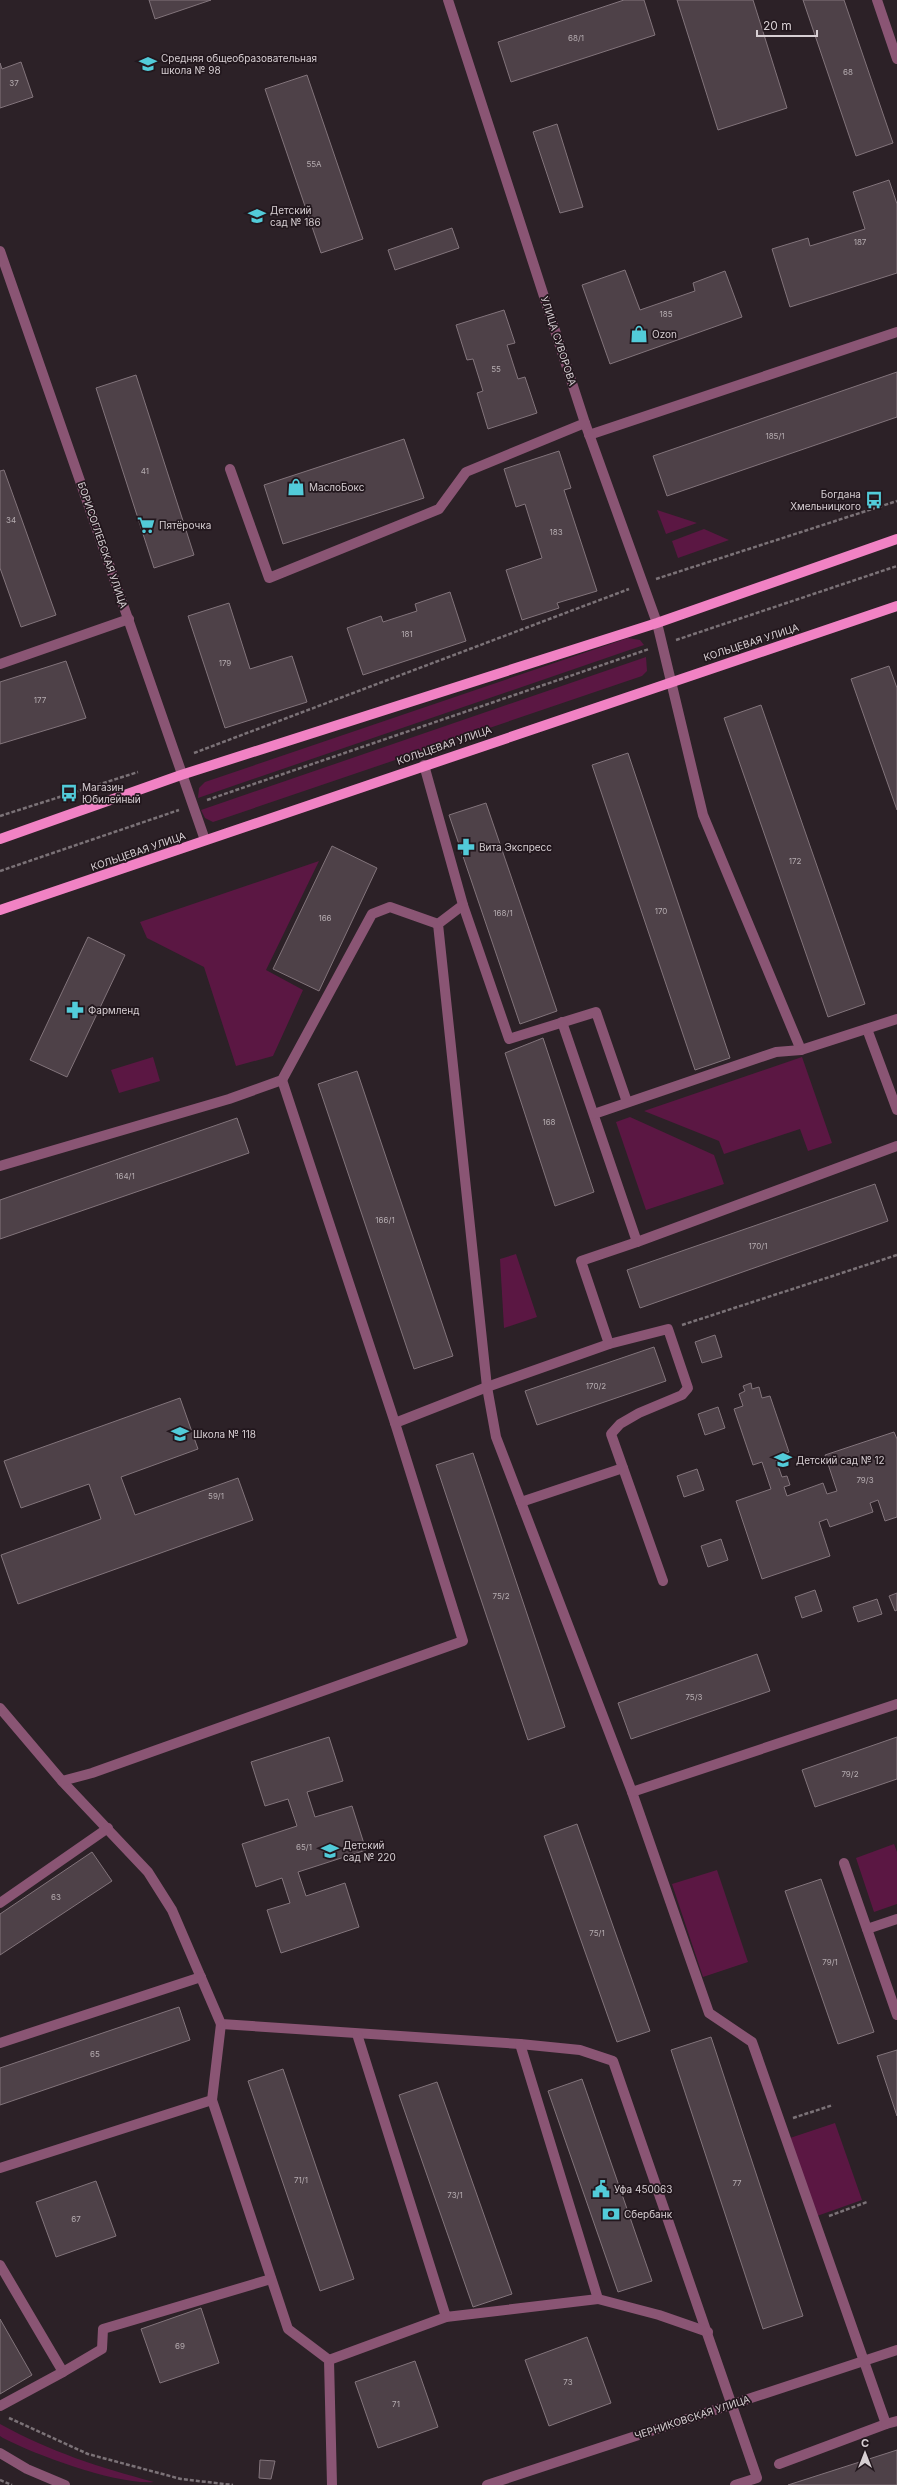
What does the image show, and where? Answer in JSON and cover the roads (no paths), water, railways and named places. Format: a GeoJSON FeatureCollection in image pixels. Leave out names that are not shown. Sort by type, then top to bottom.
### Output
{"type":"FeatureCollection","features":[{"type":"Feature","properties":{"kind":"main road"},"geometry":{"type":"LineString","coordinates":[[0,839],[181,775],[657,623],[897,539]]}},
{"type":"Feature","properties":{"kind":"main road","name":"КОЛЬЦЕВАЯ УЛИЦА"},"geometry":{"type":"LineString","coordinates":[[0,910],[424,765],[897,606]]}},
{"type":"Feature","properties":{"kind":"street","name":"УЛИЦА СУВОРОВА"},"geometry":{"type":"LineString","coordinates":[[448,0],[585,424],[657,623],[703,815],[801,1050]]}},
{"type":"Feature","properties":{"kind":"street"},"geometry":{"type":"LineString","coordinates":[[877,0],[897,58]]}},
{"type":"Feature","properties":{"kind":"street","name":"БОРИСОГЛЕБСКАЯ УЛИЦА"},"geometry":{"type":"LineString","coordinates":[[0,251],[129,619],[181,775],[205,840]]}},
{"type":"Feature","properties":{"kind":"street"},"geometry":{"type":"LineString","coordinates":[[590,435],[897,332]]}},
{"type":"Feature","properties":{"kind":"street"},"geometry":{"type":"LineString","coordinates":[[230,469],[269,578],[439,509],[466,472],[585,424]]}},
{"type":"Feature","properties":{"kind":"street"},"geometry":{"type":"LineString","coordinates":[[0,664],[129,619]]}},
{"type":"Feature","properties":{"kind":"street"},"geometry":{"type":"LineString","coordinates":[[424,765],[463,905],[509,1039],[596,1012],[627,1102]]}},
{"type":"Feature","properties":{"kind":"street"},"geometry":{"type":"LineString","coordinates":[[438,924],[463,905]]}},
{"type":"Feature","properties":{"kind":"street"},"geometry":{"type":"LineString","coordinates":[[0,1166],[229,1099],[282,1080],[372,914],[390,907],[438,924]]}},
{"type":"Feature","properties":{"kind":"street"},"geometry":{"type":"LineString","coordinates":[[438,924],[487,1387],[496,1437],[632,1792],[709,2013],[752,2042],[862,2361],[886,2424]]}},
{"type":"Feature","properties":{"kind":"street"},"geometry":{"type":"LineString","coordinates":[[594,1114],[776,1052],[801,1050],[897,1019]]}},
{"type":"Feature","properties":{"kind":"street"},"geometry":{"type":"LineString","coordinates":[[562,1022],[637,1242]]}},
{"type":"Feature","properties":{"kind":"street"},"geometry":{"type":"LineString","coordinates":[[868,1029],[897,1110]]}},
{"type":"Feature","properties":{"kind":"street"},"geometry":{"type":"LineString","coordinates":[[62,1781],[92,1773],[463,1641],[395,1423],[282,1080]]}},
{"type":"Feature","properties":{"kind":"street"},"geometry":{"type":"LineString","coordinates":[[609,1344],[581,1261],[637,1242],[897,1146]]}},
{"type":"Feature","properties":{"kind":"street"},"geometry":{"type":"LineString","coordinates":[[395,1423],[487,1387],[609,1344],[668,1329],[688,1388],[682,1395],[620,1424],[611,1434],[663,1581]]}},
{"type":"Feature","properties":{"kind":"street"},"geometry":{"type":"LineString","coordinates":[[521,1502],[623,1468]]}},
{"type":"Feature","properties":{"kind":"street"},"geometry":{"type":"LineString","coordinates":[[632,1792],[897,1704]]}},
{"type":"Feature","properties":{"kind":"street"},"geometry":{"type":"LineString","coordinates":[[0,1708],[62,1781],[108,1828],[152,1878],[172,1910],[221,2024],[212,2100],[288,2329],[329,2360]]}},
{"type":"Feature","properties":{"kind":"street"},"geometry":{"type":"LineString","coordinates":[[0,1903],[108,1828]]}},
{"type":"Feature","properties":{"kind":"street"},"geometry":{"type":"LineString","coordinates":[[844,1863],[897,2015]]}},
{"type":"Feature","properties":{"kind":"street"},"geometry":{"type":"LineString","coordinates":[[867,1929],[897,1919]]}},
{"type":"Feature","properties":{"kind":"street"},"geometry":{"type":"LineString","coordinates":[[0,2043],[201,1977]]}},
{"type":"Feature","properties":{"kind":"street"},"geometry":{"type":"LineString","coordinates":[[221,2024],[520,2044],[580,2050],[613,2061],[708,2332],[758,2481],[735,2485]]}},
{"type":"Feature","properties":{"kind":"street"},"geometry":{"type":"LineString","coordinates":[[357,2034],[446,2317]]}},
{"type":"Feature","properties":{"kind":"street"},"geometry":{"type":"LineString","coordinates":[[520,2044],[598,2299]]}},
{"type":"Feature","properties":{"kind":"street"},"geometry":{"type":"LineString","coordinates":[[0,2168],[212,2100]]}},
{"type":"Feature","properties":{"kind":"street"},"geometry":{"type":"LineString","coordinates":[[0,2265],[63,2372]]}},
{"type":"Feature","properties":{"kind":"street"},"geometry":{"type":"LineString","coordinates":[[0,2406],[102,2349],[103,2329],[271,2279]]}},
{"type":"Feature","properties":{"kind":"street"},"geometry":{"type":"LineString","coordinates":[[329,2360],[446,2317],[598,2299],[659,2315],[708,2332]]}},
{"type":"Feature","properties":{"kind":"street","name":"ЧЕРНИКОВСКАЯ УЛИЦА"},"geometry":{"type":"LineString","coordinates":[[487,2485],[897,2350]]}},
{"type":"Feature","properties":{"kind":"street"},"geometry":{"type":"LineString","coordinates":[[329,2360],[332,2485]]}},
{"type":"Feature","properties":{"kind":"street"},"geometry":{"type":"LineString","coordinates":[[779,2464],[897,2421]]}},
{"type":"Feature","properties":{"kind":"street"},"geometry":{"type":"LineString","coordinates":[[0,2453],[27,2469],[64,2485]]}},
{"type":"Feature","properties":{"kind":"place","name":"Средняя общеобразовательная школа № 98"},"geometry":{"type":"Point","coordinates":[148,64]}},
{"type":"Feature","properties":{"kind":"place","name":"Детский сад № 186"},"geometry":{"type":"Point","coordinates":[257,216]}},
{"type":"Feature","properties":{"kind":"place","name":"Ozon"},"geometry":{"type":"Point","coordinates":[639,334]}},
{"type":"Feature","properties":{"kind":"place","name":"МаслоБокс"},"geometry":{"type":"Point","coordinates":[296,487]}},
{"type":"Feature","properties":{"kind":"place","name":"Богдана Хмельницкого"},"geometry":{"type":"Point","coordinates":[874,500]}},
{"type":"Feature","properties":{"kind":"place","name":"Пятёрочка"},"geometry":{"type":"Point","coordinates":[146,525]}},
{"type":"Feature","properties":{"kind":"place","name":"Магазин Юбилейный"},"geometry":{"type":"Point","coordinates":[69,793]}},
{"type":"Feature","properties":{"kind":"place","name":"Вита Экспресс"},"geometry":{"type":"Point","coordinates":[466,847]}},
{"type":"Feature","properties":{"kind":"place","name":"Фармленд"},"geometry":{"type":"Point","coordinates":[75,1010]}},
{"type":"Feature","properties":{"kind":"place","name":"Школа № 118"},"geometry":{"type":"Point","coordinates":[180,1434]}},
{"type":"Feature","properties":{"kind":"place","name":"Детский сад № 12"},"geometry":{"type":"Point","coordinates":[783,1460]}},
{"type":"Feature","properties":{"kind":"place","name":"Детский сад № 220"},"geometry":{"type":"Point","coordinates":[330,1851]}},
{"type":"Feature","properties":{"kind":"place","name":"Уфа 450063"},"geometry":{"type":"Point","coordinates":[601,2189]}},
{"type":"Feature","properties":{"kind":"place","name":"Сбербанк"},"geometry":{"type":"Point","coordinates":[611,2214]}}]}
